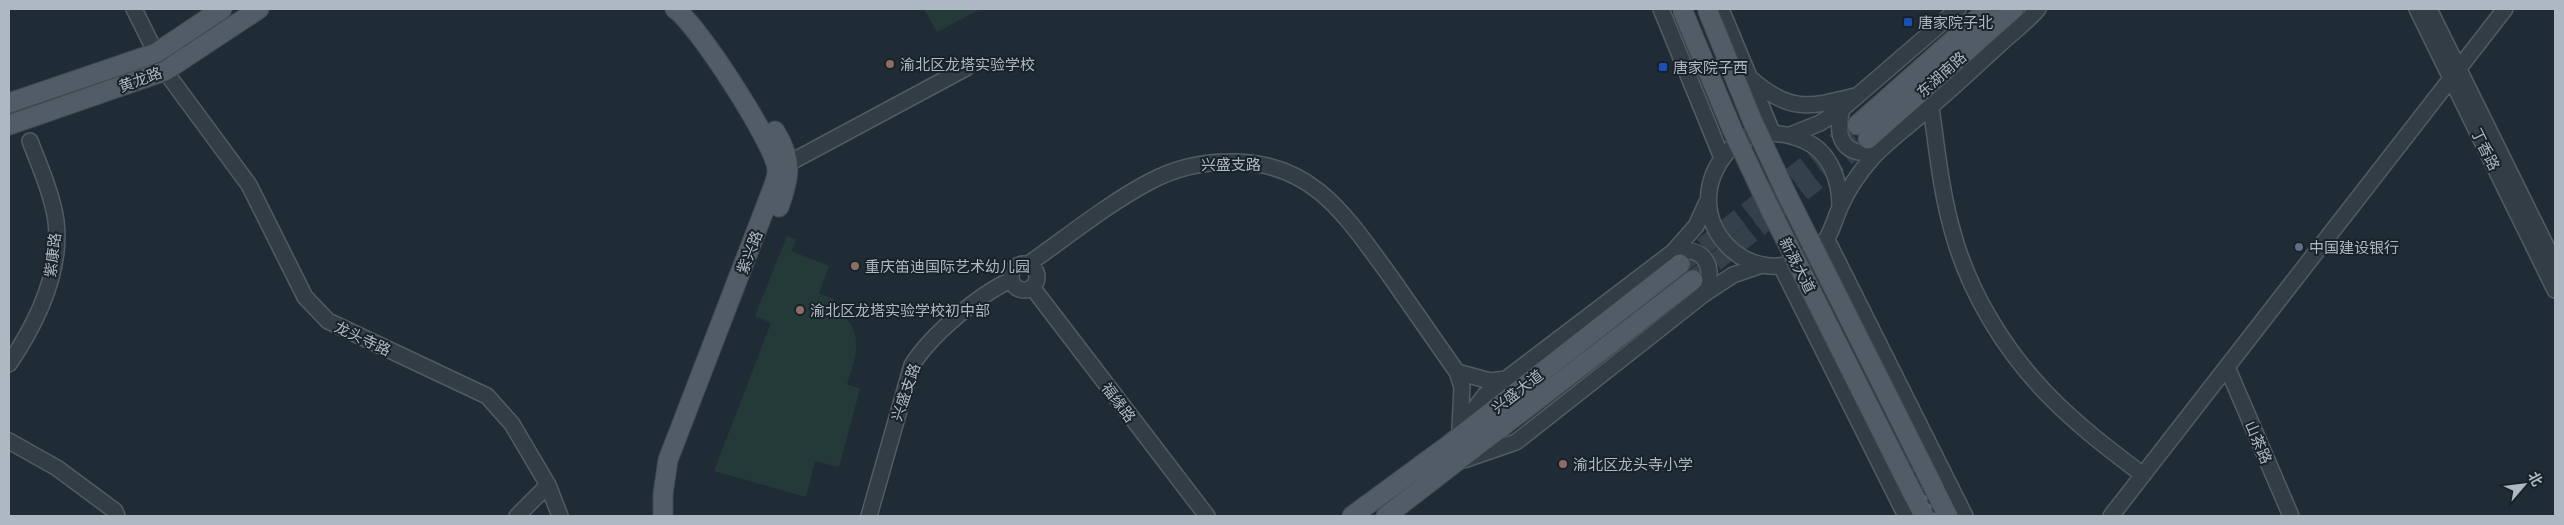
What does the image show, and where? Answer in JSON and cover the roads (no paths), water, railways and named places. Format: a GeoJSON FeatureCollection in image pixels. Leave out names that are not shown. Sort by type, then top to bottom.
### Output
{"type":"FeatureCollection","features":[{"type":"Feature","properties":{"kind":"main road","name":"黄龙路"},"geometry":{"type":"LineString","coordinates":[[10,100],[156,53],[222,9]]}},
{"type":"Feature","properties":{"kind":"main road","name":"黄龙路"},"geometry":{"type":"LineString","coordinates":[[9,126],[166,71],[259,9]]}},
{"type":"Feature","properties":{"kind":"main road","name":"紫兴路"},"geometry":{"type":"LineString","coordinates":[[675,9],[702,37],[783,166],[788,181],[679,463],[676,478],[676,516]]}},
{"type":"Feature","properties":{"kind":"main road"},"geometry":{"type":"LineString","coordinates":[[691,9],[711,31],[781,141],[783,166]]}},
{"type":"Feature","properties":{"kind":"main road","name":"新溉大道"},"geometry":{"type":"LineString","coordinates":[[1682,9],[1732,129],[1768,205],[1924,516]]}},
{"type":"Feature","properties":{"kind":"main road","name":"新溉大道"},"geometry":{"type":"LineString","coordinates":[[1707,9],[1752,120],[1787,195],[1948,516]]}},
{"type":"Feature","properties":{"kind":"main road","name":"东湖南路"},"geometry":{"type":"LineString","coordinates":[[1867,139],[1988,9]]}},
{"type":"Feature","properties":{"kind":"main road","name":"东湖南路"},"geometry":{"type":"LineString","coordinates":[[1867,139],[2014,9]]}},
{"type":"Feature","properties":{"kind":"main road","name":"紫兴路"},"geometry":{"type":"LineString","coordinates":[[664,516],[663,494],[668,460],[783,166]]}},
{"type":"Feature","properties":{"kind":"main road","name":"兴盛大道"},"geometry":{"type":"LineString","coordinates":[[1386,516],[1451,455],[1677,258]]}},
{"type":"Feature","properties":{"kind":"main road","name":"兴盛大道"},"geometry":{"type":"LineString","coordinates":[[1352,516],[1451,455],[1698,287]]}},
{"type":"Feature","properties":{"kind":"street","name":"龙头寺路"},"geometry":{"type":"LineString","coordinates":[[134,9],[166,71],[249,185],[305,297],[328,321],[487,396],[512,424],[548,485],[560,516]]}},
{"type":"Feature","properties":{"kind":"street"},"geometry":{"type":"LineString","coordinates":[[1661,9],[1722,158]]}},
{"type":"Feature","properties":{"kind":"street"},"geometry":{"type":"LineString","coordinates":[[1722,9],[1748,77],[1772,132]]}},
{"type":"Feature","properties":{"kind":"street"},"geometry":{"type":"LineString","coordinates":[[1790,135],[1820,123],[1842,109],[1958,9]]}},
{"type":"Feature","properties":{"kind":"street"},"geometry":{"type":"LineString","coordinates":[[1840,207],[1856,175],[1867,139],[1931,107],[2038,9]]}},
{"type":"Feature","properties":{"kind":"street","name":"丁香路"},"geometry":{"type":"LineString","coordinates":[[2417,9],[2455,73],[2555,264]]}},
{"type":"Feature","properties":{"kind":"street","name":"丁香路"},"geometry":{"type":"LineString","coordinates":[[2429,9],[2455,73],[2555,290]]}},
{"type":"Feature","properties":{"kind":"street"},"geometry":{"type":"LineString","coordinates":[[2112,516],[2505,9]]}},
{"type":"Feature","properties":{"kind":"street"},"geometry":{"type":"LineString","coordinates":[[783,166],[966,68]]}},
{"type":"Feature","properties":{"kind":"street"},"geometry":{"type":"LineString","coordinates":[[1696,98],[1721,108],[1738,101],[1745,91],[1748,77]]}},
{"type":"Feature","properties":{"kind":"street"},"geometry":{"type":"LineString","coordinates":[[1748,77],[1770,96],[1797,105],[1824,104],[1859,94]]}},
{"type":"Feature","properties":{"kind":"street"},"geometry":{"type":"LineString","coordinates":[[1931,107],[1945,198],[1953,234],[1975,290],[1995,327],[2047,394],[2084,429],[2143,475]]}},
{"type":"Feature","properties":{"kind":"street"},"geometry":{"type":"LineString","coordinates":[[1842,109],[1838,124],[1842,139],[1849,150],[1864,154],[1867,139]]}},
{"type":"Feature","properties":{"kind":"street"},"geometry":{"type":"LineString","coordinates":[[9,126],[30,141],[33,126],[40,114]]}},
{"type":"Feature","properties":{"kind":"street"},"geometry":{"type":"LineString","coordinates":[[1772,132],[1790,135],[1808,142],[1823,154],[1834,171],[1840,189],[1840,207],[1836,224],[1827,240],[1814,253],[1798,262],[1781,266],[1762,265],[1742,257],[1724,243],[1712,224],[1708,202],[1709,183],[1716,166],[1731,148],[1750,137],[1772,132]]}},
{"type":"Feature","properties":{"kind":"street","name":"紫康路"},"geometry":{"type":"LineString","coordinates":[[9,364],[46,295],[55,253],[56,222],[44,178],[30,141]]}},
{"type":"Feature","properties":{"kind":"street","name":"兴盛支路"},"geometry":{"type":"LineString","coordinates":[[1027,264],[1131,192],[1172,172],[1195,164],[1246,161],[1268,164],[1291,173],[1313,186],[1336,206],[1355,228],[1457,372]]}},
{"type":"Feature","properties":{"kind":"street"},"geometry":{"type":"LineString","coordinates":[[1677,258],[1708,202]]}},
{"type":"Feature","properties":{"kind":"street"},"geometry":{"type":"LineString","coordinates":[[1827,240],[1965,516]]}},
{"type":"Feature","properties":{"kind":"street"},"geometry":{"type":"LineString","coordinates":[[1460,428],[1485,395],[1687,249],[1700,254],[1708,265],[1710,280],[1698,287]]}},
{"type":"Feature","properties":{"kind":"street"},"geometry":{"type":"LineString","coordinates":[[1020,264],[1027,264],[1033,268],[1037,275],[1032,287],[1021,290],[1014,286],[1011,280],[1013,269],[1020,264]]}},
{"type":"Feature","properties":{"kind":"street"},"geometry":{"type":"LineString","coordinates":[[1698,287],[1762,265]]}},
{"type":"Feature","properties":{"kind":"street","name":"新溉大道"},"geometry":{"type":"LineString","coordinates":[[1781,266],[1906,516]]}},
{"type":"Feature","properties":{"kind":"street","name":"兴盛支路"},"geometry":{"type":"LineString","coordinates":[[869,516],[912,365],[920,352],[947,324],[1011,280]]}},
{"type":"Feature","properties":{"kind":"street","name":"福缘路"},"geometry":{"type":"LineString","coordinates":[[1032,287],[1206,516]]}},
{"type":"Feature","properties":{"kind":"street"},"geometry":{"type":"LineString","coordinates":[[1812,328],[1810,312],[1817,299],[1830,292],[1844,293],[1858,302]]}},
{"type":"Feature","properties":{"kind":"street","name":"山茶路"},"geometry":{"type":"LineString","coordinates":[[2227,367],[2290,516]]}},
{"type":"Feature","properties":{"kind":"street"},"geometry":{"type":"LineString","coordinates":[[1457,372],[1490,381],[1506,379]]}},
{"type":"Feature","properties":{"kind":"street"},"geometry":{"type":"LineString","coordinates":[[1451,455],[1460,428],[1462,387],[1457,372]]}},
{"type":"Feature","properties":{"kind":"street"},"geometry":{"type":"LineString","coordinates":[[9,441],[57,468],[112,515]]}},
{"type":"Feature","properties":{"kind":"street"},"geometry":{"type":"LineString","coordinates":[[517,516],[548,485]]}},
{"type":"Feature","properties":{"kind":"tunnel"},"geometry":{"type":"LineString","coordinates":[[1681,264],[1857,125]]}},
{"type":"Feature","properties":{"kind":"tunnel"},"geometry":{"type":"LineString","coordinates":[[1693,280],[1867,140]]}},
{"type":"Feature","properties":{"kind":"railway"},"geometry":{"type":"LineString","coordinates":[[1690,9],[1717,74],[1806,265],[1935,516]]}},
{"type":"Feature","properties":{"kind":"railway"},"geometry":{"type":"LineString","coordinates":[[1699,9],[1759,149]]}},
{"type":"Feature","properties":{"kind":"railway"},"geometry":{"type":"LineString","coordinates":[[1808,253],[1845,327]]}},
{"type":"Feature","properties":{"kind":"place","name":"唐家院子北"},"geometry":{"type":"Point","coordinates":[1908,22]}},
{"type":"Feature","properties":{"kind":"place","name":"渝北区龙塔实验学校"},"geometry":{"type":"Point","coordinates":[890,64]}},
{"type":"Feature","properties":{"kind":"place","name":"唐家院子西"},"geometry":{"type":"Point","coordinates":[1663,67]}},
{"type":"Feature","properties":{"kind":"place","name":"中国建设银行"},"geometry":{"type":"Point","coordinates":[2299,247]}},
{"type":"Feature","properties":{"kind":"place","name":"重庆笛迪国际艺术幼儿园"},"geometry":{"type":"Point","coordinates":[855,266]}},
{"type":"Feature","properties":{"kind":"place","name":"渝北区龙塔实验学校初中部"},"geometry":{"type":"Point","coordinates":[800,310]}},
{"type":"Feature","properties":{"kind":"place","name":"渝北区龙头寺小学"},"geometry":{"type":"Point","coordinates":[1563,464]}}]}
